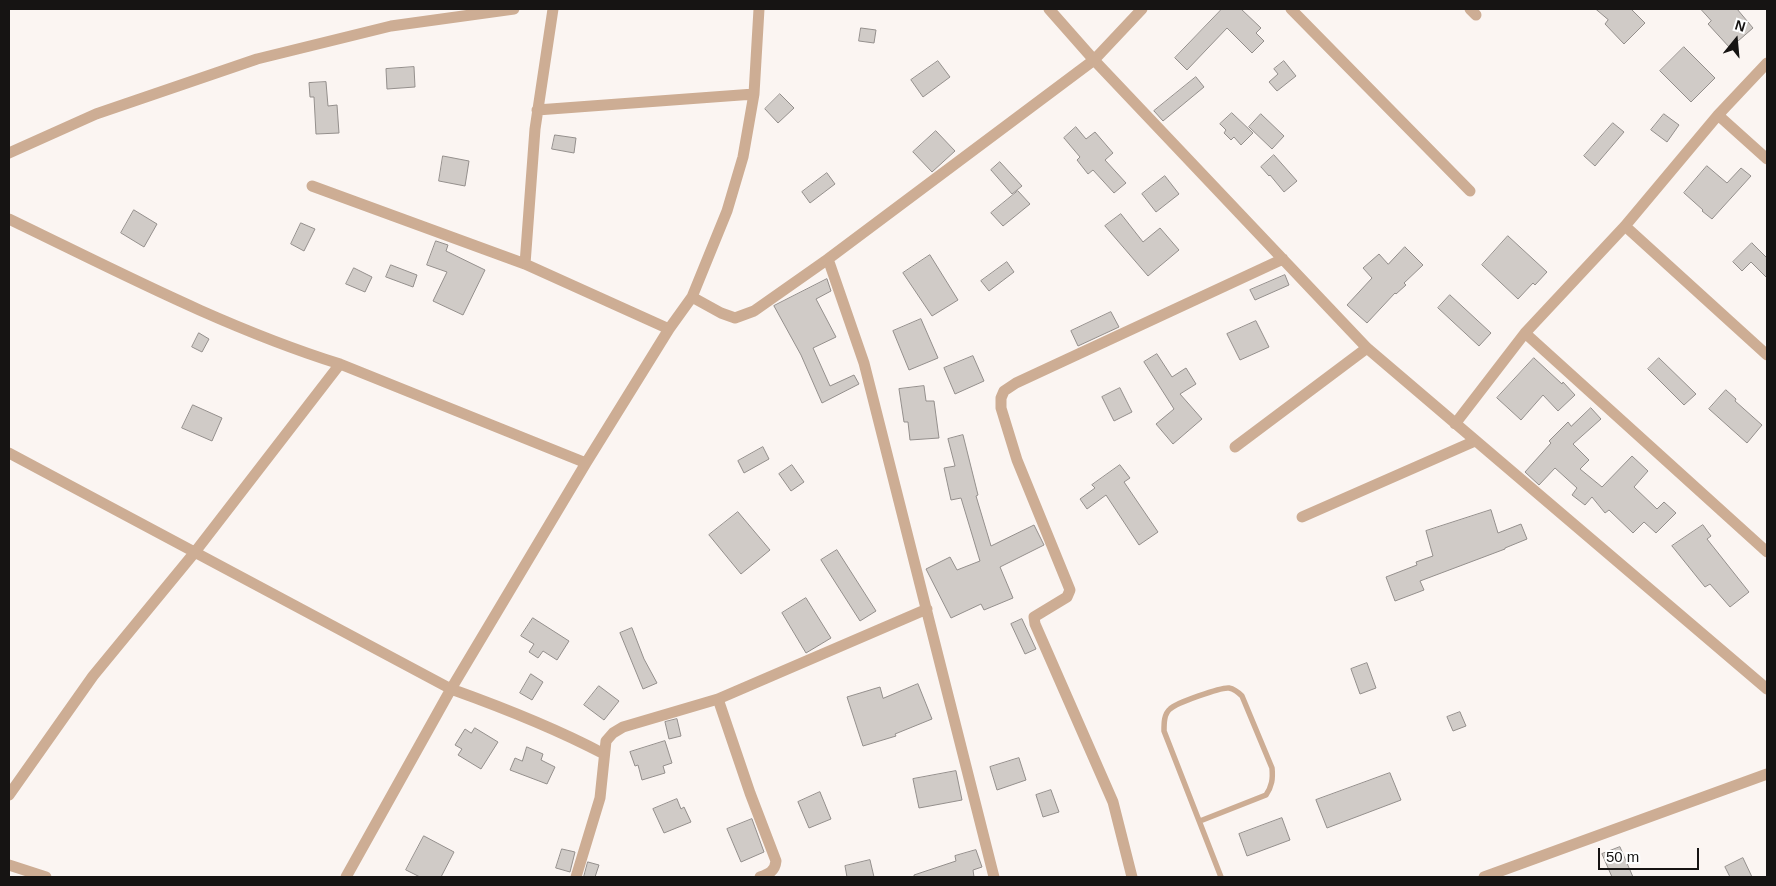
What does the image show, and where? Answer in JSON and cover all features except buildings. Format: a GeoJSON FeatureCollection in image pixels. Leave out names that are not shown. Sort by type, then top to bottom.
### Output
{"type":"FeatureCollection","features":[{"type":"Feature","properties":{"kind":"street"},"geometry":{"type":"LineString","coordinates":[[9,153],[96,114],[257,59],[391,26],[514,9]]}},
{"type":"Feature","properties":{"kind":"street"},"geometry":{"type":"LineString","coordinates":[[525,264],[534,128],[554,9]]}},
{"type":"Feature","properties":{"kind":"street"},"geometry":{"type":"LineString","coordinates":[[346,877],[451,689],[586,463],[669,329],[692,297],[727,211],[743,157],[754,94],[759,9]]}},
{"type":"Feature","properties":{"kind":"street"},"geometry":{"type":"LineString","coordinates":[[1049,9],[1094,60],[1367,348],[1767,689]]}},
{"type":"Feature","properties":{"kind":"street"},"geometry":{"type":"LineString","coordinates":[[692,297],[721,313],[735,318],[754,311],[828,259],[1094,60],[1142,9]]}},
{"type":"Feature","properties":{"kind":"street"},"geometry":{"type":"LineString","coordinates":[[1291,9],[1470,191]]}},
{"type":"Feature","properties":{"kind":"street"},"geometry":{"type":"LineString","coordinates":[[1455,424],[1525,333],[1625,226],[1718,116],[1767,63]]}},
{"type":"Feature","properties":{"kind":"street"},"geometry":{"type":"LineString","coordinates":[[537,110],[754,94]]}},
{"type":"Feature","properties":{"kind":"street"},"geometry":{"type":"LineString","coordinates":[[1718,116],[1767,159]]}},
{"type":"Feature","properties":{"kind":"street"},"geometry":{"type":"LineString","coordinates":[[312,186],[525,264],[669,329]]}},
{"type":"Feature","properties":{"kind":"street"},"geometry":{"type":"LineString","coordinates":[[9,219],[204,311],[586,463]]}},
{"type":"Feature","properties":{"kind":"street"},"geometry":{"type":"LineString","coordinates":[[1625,226],[1767,354]]}},
{"type":"Feature","properties":{"kind":"street"},"geometry":{"type":"LineString","coordinates":[[828,259],[864,363],[994,877]]}},
{"type":"Feature","properties":{"kind":"street"},"geometry":{"type":"LineString","coordinates":[[1132,877],[1113,802],[1034,624],[1034,617],[1067,597],[1070,590],[1017,460],[1001,408],[1001,398],[1004,391],[1016,382],[1283,259]]}},
{"type":"Feature","properties":{"kind":"street"},"geometry":{"type":"LineString","coordinates":[[1525,333],[1767,552]]}},
{"type":"Feature","properties":{"kind":"street"},"geometry":{"type":"LineString","coordinates":[[1235,447],[1367,348]]}},
{"type":"Feature","properties":{"kind":"street"},"geometry":{"type":"LineString","coordinates":[[9,795],[93,676],[195,552],[340,364]]}},
{"type":"Feature","properties":{"kind":"street"},"geometry":{"type":"LineString","coordinates":[[1302,518],[1475,441]]}},
{"type":"Feature","properties":{"kind":"street"},"geometry":{"type":"LineString","coordinates":[[9,453],[451,689],[510,710],[574,738],[604,754]]}},
{"type":"Feature","properties":{"kind":"street"},"geometry":{"type":"LineString","coordinates":[[576,877],[600,798],[606,741],[613,733],[623,727],[718,699],[927,609]]}},
{"type":"Feature","properties":{"kind":"street"},"geometry":{"type":"LineString","coordinates":[[718,699],[750,793],[776,861],[776,866],[772,871],[760,877]]}},
{"type":"Feature","properties":{"kind":"street"},"geometry":{"type":"LineString","coordinates":[[1484,877],[1767,774]]}},
{"type":"Feature","properties":{"kind":"street"},"geometry":{"type":"LineString","coordinates":[[9,865],[46,877]]}},
{"type":"Feature","properties":{"kind":"lane"},"geometry":{"type":"LineString","coordinates":[[1200,821],[1266,795],[1272,783],[1272,768],[1242,696],[1229,688],[1220,688],[1171,708],[1164,720],[1164,731],[1221,877]]}}]}
